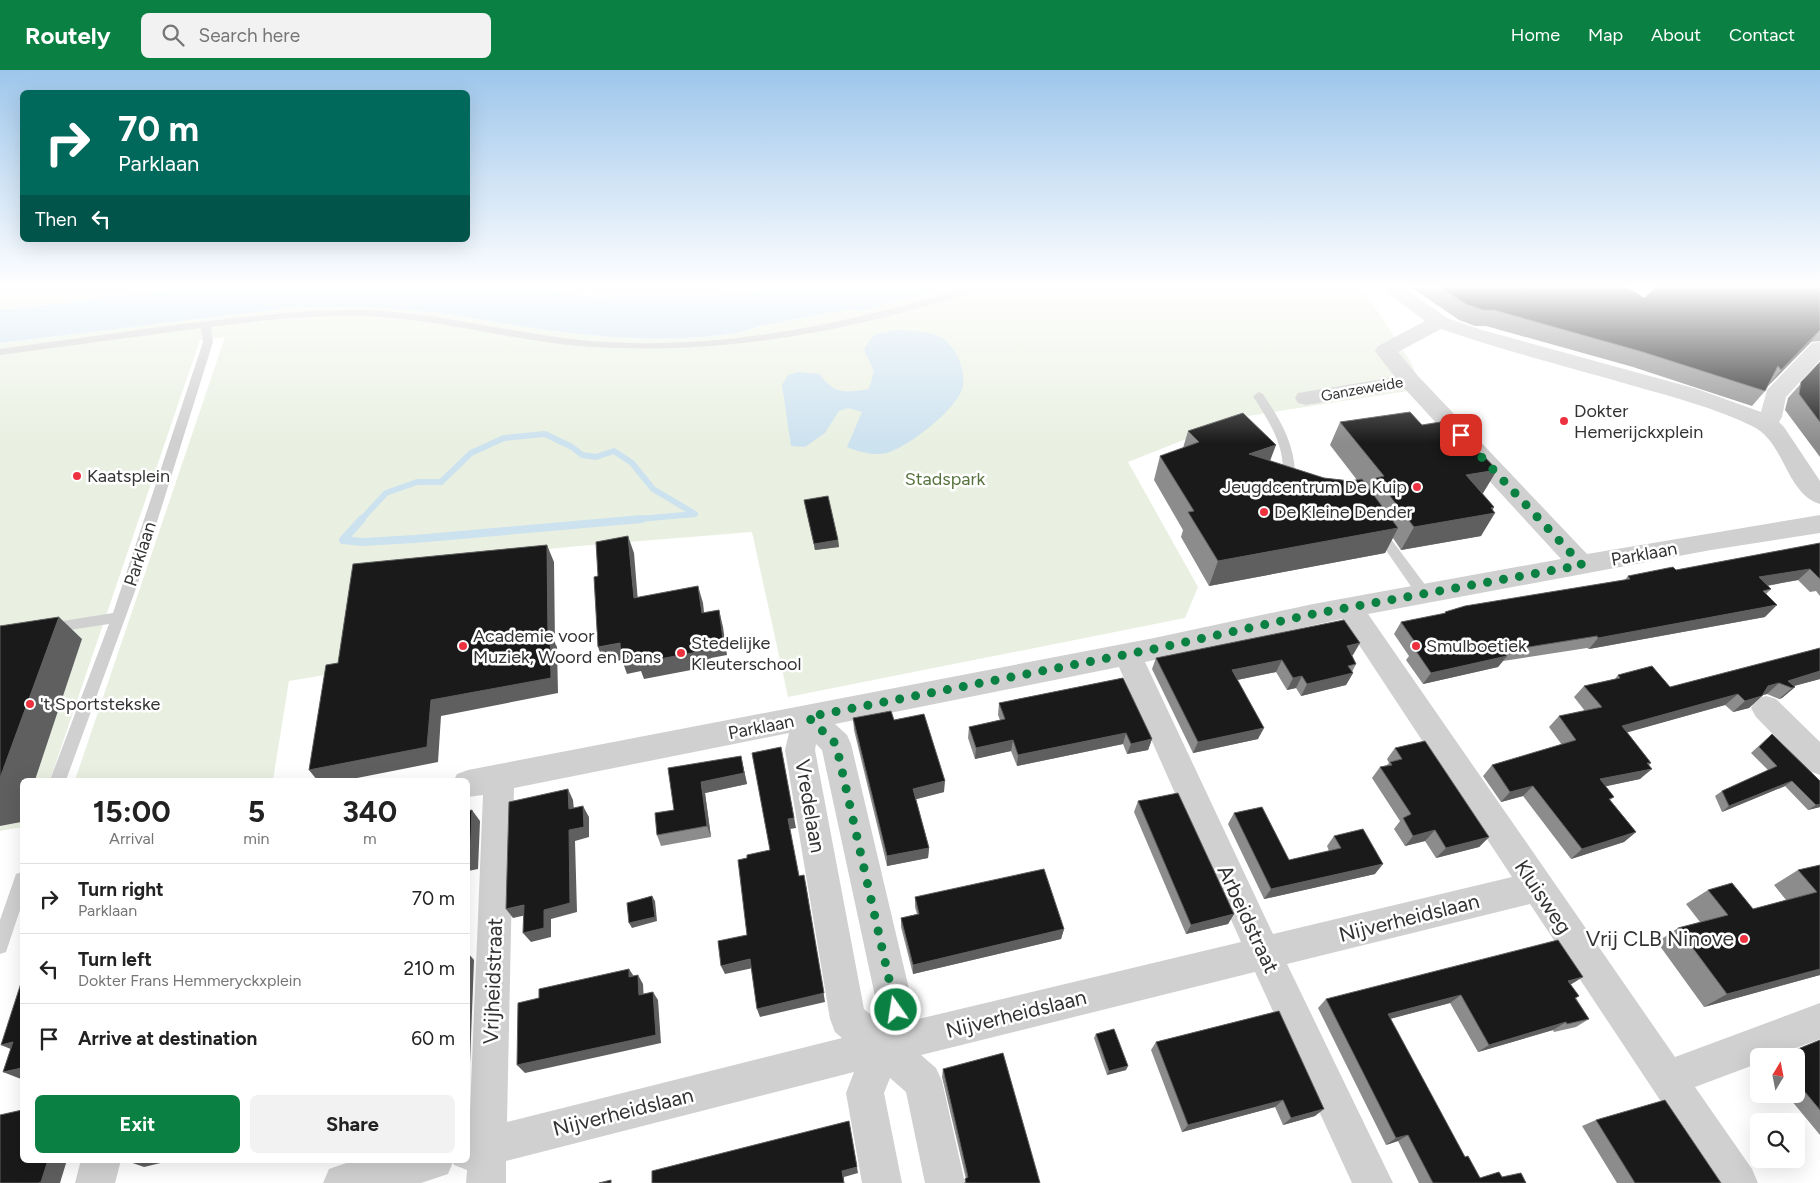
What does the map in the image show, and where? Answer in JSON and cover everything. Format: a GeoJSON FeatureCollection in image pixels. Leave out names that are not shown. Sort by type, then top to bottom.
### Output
{"type":"FeatureCollection","features":[{"type":"Feature","properties":{"kind":"street","name":"Ganzeweide"},"geometry":{"type":"LineString","coordinates":[[1306,398],[1410,381],[1386,351],[1406,339]]}},
{"type":"Feature","properties":{"kind":"street"},"geometry":{"type":"LineString","coordinates":[[1493,339],[1681,391],[1762,421],[1776,432],[1809,485],[1820,495]]}},
{"type":"Feature","properties":{"kind":"street"},"geometry":{"type":"LineString","coordinates":[[1762,421],[1771,417],[1775,396],[1820,348]]}},
{"type":"Feature","properties":{"kind":"street"},"geometry":{"type":"LineString","coordinates":[[1410,381],[1582,565]]}},
{"type":"Feature","properties":{"kind":"street","name":"Parklaan"},"geometry":{"type":"LineString","coordinates":[[483,781],[1350,608],[1582,565],[1820,524]]}},
{"type":"Feature","properties":{"kind":"street","name":"Kluisweg"},"geometry":{"type":"LineString","coordinates":[[1350,608],[1536,887],[1738,1183]]}},
{"type":"Feature","properties":{"kind":"street","name":"Arbeidstraat"},"geometry":{"type":"LineString","coordinates":[[1127,654],[1264,954],[1373,1183]]}},
{"type":"Feature","properties":{"kind":"street"},"geometry":{"type":"LineString","coordinates":[[1766,708],[1820,762]]}},
{"type":"Feature","properties":{"kind":"street","name":"Vredelaan"},"geometry":{"type":"LineString","coordinates":[[808,717],[800,750],[848,1019],[923,1081],[946,1183]]}},
{"type":"Feature","properties":{"kind":"street","name":"Vredelaan"},"geometry":{"type":"LineString","coordinates":[[808,717],[836,744],[896,1010],[865,1093],[882,1183]]}},
{"type":"Feature","properties":{"kind":"street","name":"Vrijheidstraat"},"geometry":{"type":"LineString","coordinates":[[483,781],[477,1149],[486,1183]]}},
{"type":"Feature","properties":{"kind":"street","name":"Nijverheidslaan"},"geometry":{"type":"LineString","coordinates":[[477,1149],[883,1046],[1536,887]]}},
{"type":"Feature","properties":{"kind":"street"},"geometry":{"type":"LineString","coordinates":[[1667,1079],[1820,1021]]}},
{"type":"Feature","properties":{"kind":"street"},"geometry":{"type":"LineString","coordinates":[[95,1183],[100,1163]]}},
{"type":"Feature","properties":{"kind":"street"},"geometry":{"type":"LineString","coordinates":[[343,1183],[422,1163]]}},
{"type":"Feature","properties":{"kind":"lane"},"geometry":{"type":"LineString","coordinates":[[0,352],[100,339]]}},
{"type":"Feature","properties":{"kind":"lane","name":"Parklaan"},"geometry":{"type":"LineString","coordinates":[[59,778],[119,617],[208,339]]}},
{"type":"Feature","properties":{"kind":"lane"},"geometry":{"type":"LineString","coordinates":[[550,339],[655,346],[730,342],[751,339]]}},
{"type":"Feature","properties":{"kind":"lane"},"geometry":{"type":"LineString","coordinates":[[1259,396],[1281,431],[1290,461],[1289,472],[1278,480],[1293,486]]}},
{"type":"Feature","properties":{"kind":"lane"},"geometry":{"type":"LineString","coordinates":[[1372,522],[1424,594]]}},
{"type":"Feature","properties":{"kind":"lane"},"geometry":{"type":"LineString","coordinates":[[37,630],[119,617]]}},
{"type":"Feature","properties":{"kind":"lane"},"geometry":{"type":"LineString","coordinates":[[0,946],[20,886]]}},
{"type":"Feature","properties":{"kind":"green space","name":"Stadspark"},"geometry":{"type":"Polygon","coordinates":[[[33,339],[209,339],[200,340],[51,778],[20,778],[20,827],[0,831],[0,343],[33,339]]]}},
{"type":"Feature","properties":{"kind":"green space","name":"Stadspark"},"geometry":{"type":"Polygon","coordinates":[[[224,339],[1396,339],[1412,364],[1416,375],[1427,388],[1242,417],[1128,462],[1198,587],[1185,618],[788,697],[752,532],[579,546],[355,568],[338,673],[289,681],[273,778],[76,778],[224,339]]]}},
{"type":"Feature","properties":{"kind":"water"},"geometry":{"type":"Polygon","coordinates":[[[0,339],[33,339],[0,343],[0,339]]]}},
{"type":"Feature","properties":{"kind":"water"},"geometry":{"type":"Polygon","coordinates":[[[871,339],[943,339],[957,355],[962,371],[963,386],[952,405],[931,426],[907,443],[887,453],[872,454],[847,447],[862,412],[848,408],[839,411],[825,433],[805,447],[791,446],[782,385],[788,375],[799,372],[819,374],[830,386],[841,391],[869,389],[874,372],[864,349],[871,339]]]}},
{"type":"Feature","properties":{"kind":"building"},"geometry":{"type":"Polygon","coordinates":[[[1597,339],[1811,339],[1781,370],[1778,366],[1765,391],[1597,339]]]}},
{"type":"Feature","properties":{"kind":"building"},"geometry":{"type":"Polygon","coordinates":[[[1820,362],[1820,422],[1799,394],[1801,382],[1820,362]]]}},
{"type":"Feature","properties":{"kind":"building"},"geometry":{"type":"Polygon","coordinates":[[[1410,412],[1422,425],[1446,421],[1476,453],[1481,453],[1497,470],[1466,475],[1494,507],[1491,508],[1495,513],[1414,527],[1376,478],[1384,476],[1340,422],[1410,412]]]}},
{"type":"Feature","properties":{"kind":"building","name":"De Kleine Dender"},"geometry":{"type":"Polygon","coordinates":[[[1243,413],[1276,445],[1249,454],[1324,478],[1350,481],[1362,479],[1398,528],[1218,561],[1188,512],[1194,511],[1160,456],[1199,442],[1188,431],[1243,413]]]}},
{"type":"Feature","properties":{"kind":"building"},"geometry":{"type":"Polygon","coordinates":[[[828,496],[838,540],[814,544],[804,500],[828,496]]]}},
{"type":"Feature","properties":{"kind":"building"},"geometry":{"type":"Polygon","coordinates":[[[628,536],[634,598],[698,586],[702,613],[719,610],[723,639],[707,642],[708,650],[638,663],[637,655],[621,657],[620,643],[598,647],[594,577],[598,576],[596,542],[628,536]]]}},
{"type":"Feature","properties":{"kind":"building"},"geometry":{"type":"Polygon","coordinates":[[[1820,543],[1820,579],[1810,569],[1759,577],[1771,589],[1763,591],[1777,605],[1598,638],[1597,636],[1504,651],[1507,656],[1431,673],[1414,648],[1419,648],[1401,622],[1446,613],[1465,606],[1630,579],[1628,576],[1673,567],[1676,570],[1820,543]]]}},
{"type":"Feature","properties":{"kind":"building","name":"Academie voor Muziek, Woord en Dans"},"geometry":{"type":"Polygon","coordinates":[[[547,545],[548,632],[550,632],[551,678],[431,700],[427,747],[309,770],[326,665],[338,663],[353,564],[547,545]]]}},
{"type":"Feature","properties":{"kind":"building"},"geometry":{"type":"Polygon","coordinates":[[[59,617],[0,778],[0,626],[59,617]]]}},
{"type":"Feature","properties":{"kind":"building"},"geometry":{"type":"Polygon","coordinates":[[[1344,620],[1360,643],[1347,646],[1356,664],[1348,666],[1353,673],[1307,684],[1302,676],[1293,678],[1282,660],[1232,670],[1264,728],[1198,742],[1156,658],[1344,620]]]}},
{"type":"Feature","properties":{"kind":"building"},"geometry":{"type":"Polygon","coordinates":[[[1820,648],[1820,671],[1788,681],[1795,687],[1792,688],[1779,683],[1768,686],[1762,696],[1745,701],[1738,694],[1622,726],[1651,763],[1647,763],[1652,769],[1600,779],[1614,797],[1609,799],[1636,832],[1582,849],[1533,786],[1510,792],[1492,765],[1576,740],[1559,716],[1602,707],[1584,686],[1620,678],[1618,675],[1652,666],[1670,687],[1820,648]]]}},
{"type":"Feature","properties":{"kind":"building"},"geometry":{"type":"Polygon","coordinates":[[[1123,678],[1152,739],[1131,744],[1126,733],[1018,755],[1013,740],[976,748],[969,727],[1005,719],[999,703],[1123,678]]]}},
{"type":"Feature","properties":{"kind":"building"},"geometry":{"type":"Polygon","coordinates":[[[891,711],[894,720],[924,714],[945,781],[913,789],[929,848],[887,856],[853,718],[891,711]]]}},
{"type":"Feature","properties":{"kind":"building"},"geometry":{"type":"Polygon","coordinates":[[[1772,734],[1820,781],[1820,804],[1816,805],[1792,781],[1729,806],[1722,791],[1777,766],[1759,747],[1772,734]]]}},
{"type":"Feature","properties":{"kind":"building"},"geometry":{"type":"Polygon","coordinates":[[[1425,741],[1489,837],[1446,848],[1435,830],[1413,836],[1403,818],[1411,814],[1380,767],[1392,765],[1390,762],[1402,759],[1395,748],[1425,741]]]}},
{"type":"Feature","properties":{"kind":"building"},"geometry":{"type":"Polygon","coordinates":[[[781,747],[794,818],[788,819],[799,876],[804,875],[824,993],[757,1009],[750,959],[721,966],[718,941],[747,935],[738,860],[747,858],[747,855],[770,850],[752,753],[781,747]]]}},
{"type":"Feature","properties":{"kind":"building"},"geometry":{"type":"Polygon","coordinates":[[[741,756],[744,773],[701,782],[707,826],[657,835],[655,813],[674,810],[668,768],[741,756]]]}},
{"type":"Feature","properties":{"kind":"building"},"geometry":{"type":"Polygon","coordinates":[[[568,789],[569,809],[583,806],[584,827],[569,830],[570,903],[544,910],[544,928],[523,933],[524,905],[506,909],[509,802],[568,789]]]}},
{"type":"Feature","properties":{"kind":"building"},"geometry":{"type":"Polygon","coordinates":[[[1178,793],[1234,914],[1191,925],[1138,801],[1178,793]]]}},
{"type":"Feature","properties":{"kind":"building"},"geometry":{"type":"Polygon","coordinates":[[[1262,807],[1289,860],[1341,848],[1334,836],[1363,829],[1383,864],[1271,889],[1234,813],[1262,807]]]}},
{"type":"Feature","properties":{"kind":"building"},"geometry":{"type":"Polygon","coordinates":[[[470,810],[472,810],[470,859],[470,810]]]}},
{"type":"Feature","properties":{"kind":"building","name":"Vrij CLB Ninove"},"geometry":{"type":"Polygon","coordinates":[[[1820,865],[1820,969],[1727,994],[1678,928],[1728,915],[1708,890],[1732,883],[1753,909],[1817,892],[1798,870],[1820,865]]]}},
{"type":"Feature","properties":{"kind":"building"},"geometry":{"type":"Polygon","coordinates":[[[1044,869],[1064,929],[913,965],[901,918],[919,914],[915,897],[1044,869]]]}},
{"type":"Feature","properties":{"kind":"building"},"geometry":{"type":"Polygon","coordinates":[[[652,896],[655,917],[629,923],[627,903],[652,896]]]}},
{"type":"Feature","properties":{"kind":"building"},"geometry":{"type":"Polygon","coordinates":[[[1558,940],[1583,977],[1568,981],[1579,996],[1575,998],[1589,1019],[1567,1024],[1566,1022],[1489,1045],[1461,995],[1388,1014],[1465,1157],[1468,1156],[1480,1178],[1499,1172],[1502,1177],[1521,1173],[1526,1183],[1433,1183],[1408,1135],[1396,1138],[1326,999],[1558,940]]]}},
{"type":"Feature","properties":{"kind":"building"},"geometry":{"type":"Polygon","coordinates":[[[629,969],[629,977],[638,975],[639,995],[653,992],[656,1035],[517,1065],[518,1003],[539,998],[539,989],[629,969]]]}},
{"type":"Feature","properties":{"kind":"building"},"geometry":{"type":"Polygon","coordinates":[[[20,986],[20,1068],[3,1072],[13,1042],[1,1045],[20,986]]]}},
{"type":"Feature","properties":{"kind":"building"},"geometry":{"type":"Polygon","coordinates":[[[1279,1011],[1324,1109],[1291,1118],[1283,1100],[1188,1125],[1156,1042],[1279,1011]]]}},
{"type":"Feature","properties":{"kind":"building"},"geometry":{"type":"Polygon","coordinates":[[[1114,1029],[1128,1066],[1109,1071],[1096,1034],[1114,1029]]]}},
{"type":"Feature","properties":{"kind":"building"},"geometry":{"type":"Polygon","coordinates":[[[1820,1040],[1820,1110],[1805,1092],[1805,1048],[1800,1048],[1820,1040]]]}},
{"type":"Feature","properties":{"kind":"building"},"geometry":{"type":"Polygon","coordinates":[[[1003,1053],[1040,1183],[966,1183],[965,1179],[968,1177],[943,1069],[1003,1053]]]}},
{"type":"Feature","properties":{"kind":"building"},"geometry":{"type":"Polygon","coordinates":[[[1665,1100],[1721,1183],[1635,1183],[1596,1120],[1665,1100]]]}},
{"type":"Feature","properties":{"kind":"building"},"geometry":{"type":"Polygon","coordinates":[[[20,1110],[20,1163],[47,1163],[41,1182],[0,1183],[0,1115],[20,1110]]]}},
{"type":"Feature","properties":{"kind":"building"},"geometry":{"type":"Polygon","coordinates":[[[849,1121],[857,1167],[842,1171],[844,1183],[652,1183],[652,1171],[849,1121]]]}},
{"type":"Feature","properties":{"kind":"building"},"geometry":{"type":"Polygon","coordinates":[[[611,1180],[611,1183],[599,1183],[611,1180]]]}},
{"type":"Feature","properties":{"kind":"waterway"},"geometry":{"type":"LineString","coordinates":[[361,520],[386,493],[417,482],[441,482],[471,453],[504,438],[545,434],[572,447],[582,455],[596,457],[614,451],[632,463],[653,489],[695,514],[628,520]]}},
{"type":"Feature","properties":{"kind":"waterway"},"geometry":{"type":"LineString","coordinates":[[362,519],[343,540],[362,542],[415,539],[642,519]]}},
{"type":"Feature","properties":{"kind":"place","name":"Dokter Hemerijckxplein"},"geometry":{"type":"Point","coordinates":[1564,421]}},
{"type":"Feature","properties":{"kind":"place","name":"Kaatsplein"},"geometry":{"type":"Point","coordinates":[77,476]}},
{"type":"Feature","properties":{"kind":"place","name":"Jeugdcentrum De Kuip"},"geometry":{"type":"Point","coordinates":[1417,487]}},
{"type":"Feature","properties":{"kind":"place","name":"De Kleine Dender"},"geometry":{"type":"Point","coordinates":[1264,512]}},
{"type":"Feature","properties":{"kind":"place","name":"Academie voor Muziek, Woord en Dans"},"geometry":{"type":"Point","coordinates":[463,646]}},
{"type":"Feature","properties":{"kind":"place","name":"Smulboetiek"},"geometry":{"type":"Point","coordinates":[1416,646]}},
{"type":"Feature","properties":{"kind":"place","name":"Stedelijke Kleuterschool"},"geometry":{"type":"Point","coordinates":[681,653]}},
{"type":"Feature","properties":{"kind":"place","name":"'t Sportstekske"},"geometry":{"type":"Point","coordinates":[30,704]}},
{"type":"Feature","properties":{"kind":"place","name":"Vrij CLB Ninove"},"geometry":{"type":"Point","coordinates":[1744,939]}},
{"type":"Feature","properties":{"kind":"route"},"geometry":{"type":"LineString","coordinates":[[896,1010],[836,744],[808,717],[1154,649],[1313,614],[1582,565],[1461,435]]}}]}
